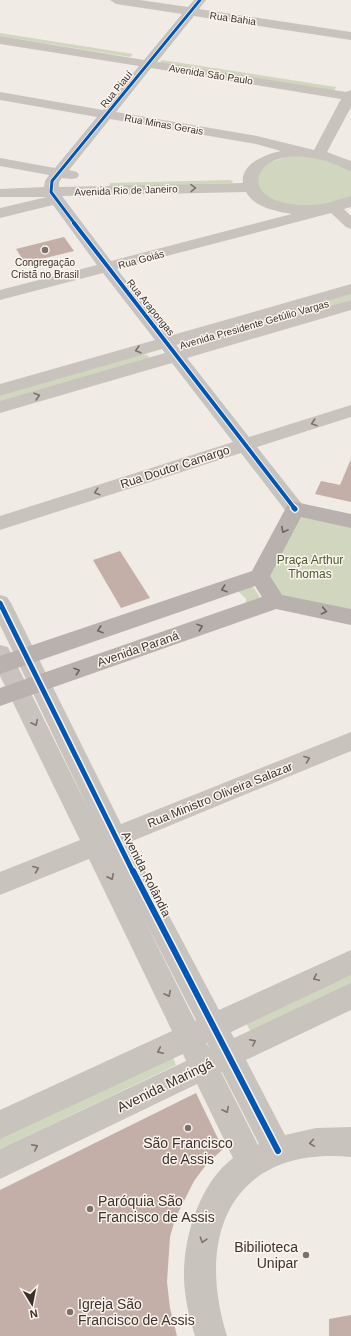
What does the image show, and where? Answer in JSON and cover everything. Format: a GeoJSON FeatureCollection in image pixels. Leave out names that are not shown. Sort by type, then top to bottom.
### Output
{"type":"FeatureCollection","features":[{"type":"Feature","properties":{"kind":"main road"},"geometry":{"type":"LineString","coordinates":[[8,659],[260,576],[295,509],[351,521]]}},
{"type":"Feature","properties":{"kind":"main road"},"geometry":{"type":"LineString","coordinates":[[260,576],[275,601],[351,617]]}},
{"type":"Feature","properties":{"kind":"main road","name":"Avenida Paraná"},"geometry":{"type":"LineString","coordinates":[[20,691],[275,601]]}},
{"type":"Feature","properties":{"kind":"street","name":"Rua Bahia"},"geometry":{"type":"LineString","coordinates":[[116,0],[351,36]]}},
{"type":"Feature","properties":{"kind":"street","name":"Rua Piauí"},"geometry":{"type":"LineString","coordinates":[[55,186],[107,114],[200,0]]}},
{"type":"Feature","properties":{"kind":"street","name":"Avenida São Paulo"},"geometry":{"type":"LineString","coordinates":[[0,31],[152,60],[351,94]]}},
{"type":"Feature","properties":{"kind":"street","name":"Avenida São Paulo"},"geometry":{"type":"LineString","coordinates":[[0,40],[152,60]]}},
{"type":"Feature","properties":{"kind":"street"},"geometry":{"type":"LineString","coordinates":[[318,155],[351,94]]}},
{"type":"Feature","properties":{"kind":"street","name":"Rua Minas Gerais"},"geometry":{"type":"LineString","coordinates":[[0,96],[257,140],[318,155]]}},
{"type":"Feature","properties":{"kind":"street"},"geometry":{"type":"LineString","coordinates":[[257,140],[267,148],[267,153],[253,177],[259,197],[282,215]]}},
{"type":"Feature","properties":{"kind":"street"},"geometry":{"type":"LineString","coordinates":[[318,155],[340,161],[351,167]]}},
{"type":"Feature","properties":{"kind":"street"},"geometry":{"type":"LineString","coordinates":[[253,177],[265,161],[278,156],[318,155],[351,160]]}},
{"type":"Feature","properties":{"kind":"street"},"geometry":{"type":"LineString","coordinates":[[0,162],[55,186]]}},
{"type":"Feature","properties":{"kind":"street","name":"Avenida Rio de Janeiro"},"geometry":{"type":"LineString","coordinates":[[97,186],[253,177]]}},
{"type":"Feature","properties":{"kind":"street"},"geometry":{"type":"LineString","coordinates":[[0,183],[55,186],[97,186]]}},
{"type":"Feature","properties":{"kind":"street"},"geometry":{"type":"LineString","coordinates":[[0,213],[55,186]]}},
{"type":"Feature","properties":{"kind":"street"},"geometry":{"type":"LineString","coordinates":[[0,193],[55,186],[97,186]]}},
{"type":"Feature","properties":{"kind":"street","name":"Rua Arapongas"},"geometry":{"type":"LineString","coordinates":[[55,186],[107,267],[295,509]]}},
{"type":"Feature","properties":{"kind":"street"},"geometry":{"type":"LineString","coordinates":[[340,205],[351,224]]}},
{"type":"Feature","properties":{"kind":"street","name":"Rua Goiás"},"geometry":{"type":"LineString","coordinates":[[0,296],[107,267],[282,215],[340,205]]}},
{"type":"Feature","properties":{"kind":"street","name":"Avenida Presidente Getúlio Vargas"},"geometry":{"type":"LineString","coordinates":[[0,390],[351,289]]}},
{"type":"Feature","properties":{"kind":"street","name":"Avenida Presidente Getúlio Vargas"},"geometry":{"type":"LineString","coordinates":[[0,407],[351,305]]}},
{"type":"Feature","properties":{"kind":"street","name":"Rua Doutor Camargo"},"geometry":{"type":"LineString","coordinates":[[0,523],[351,411]]}},
{"type":"Feature","properties":{"kind":"street","name":"Avenida Rolândia"},"geometry":{"type":"LineString","coordinates":[[0,603],[8,659],[20,691],[105,841],[214,1026],[216,1060],[251,1163]]}},
{"type":"Feature","properties":{"kind":"street","name":"Rua Ministro Oliveira Salazar"},"geometry":{"type":"LineString","coordinates":[[0,884],[351,742]]}},
{"type":"Feature","properties":{"kind":"street","name":"Avenida Rolândia"},"geometry":{"type":"LineString","coordinates":[[105,841],[189,1037],[216,1060],[278,1151]]}},
{"type":"Feature","properties":{"kind":"street"},"geometry":{"type":"LineString","coordinates":[[0,1125],[351,962]]}},
{"type":"Feature","properties":{"kind":"street","name":"Avenida Maringá"},"geometry":{"type":"LineString","coordinates":[[0,1164],[351,996]]}},
{"type":"Feature","properties":{"kind":"street"},"geometry":{"type":"LineString","coordinates":[[211,1336],[205,1318],[199,1285],[201,1247],[213,1208],[221,1192],[232,1178],[251,1163],[278,1151],[312,1142],[351,1142]]}},
{"type":"Feature","properties":{"kind":"green space"},"geometry":{"type":"Polygon","coordinates":[[[0,33],[133,54],[130,57],[0,36],[0,33]]]}},
{"type":"Feature","properties":{"kind":"green space"},"geometry":{"type":"Polygon","coordinates":[[[162,60],[336,87],[334,91],[159,63],[162,60]]]}},
{"type":"Feature","properties":{"kind":"green space"},"geometry":{"type":"Polygon","coordinates":[[[290,156],[316,156],[351,171],[351,196],[335,205],[290,207],[261,194],[255,175],[267,163],[290,156]]]}},
{"type":"Feature","properties":{"kind":"green space"},"geometry":{"type":"Polygon","coordinates":[[[233,181],[232,183],[109,187],[110,183],[233,181]]]}},
{"type":"Feature","properties":{"kind":"green space"},"geometry":{"type":"Polygon","coordinates":[[[351,292],[351,300],[196,346],[191,341],[192,339],[351,292]]]}},
{"type":"Feature","properties":{"kind":"green space"},"geometry":{"type":"Polygon","coordinates":[[[142,354],[147,355],[150,358],[0,403],[0,396],[142,354]]]}},
{"type":"Feature","properties":{"kind":"green space","name":"Praça Arthur Thomas"},"geometry":{"type":"Polygon","coordinates":[[[295,509],[351,521],[351,617],[275,601],[260,576],[295,509]]]}},
{"type":"Feature","properties":{"kind":"green space"},"geometry":{"type":"Polygon","coordinates":[[[252,585],[261,599],[246,604],[246,599],[237,590],[252,585]]]}},
{"type":"Feature","properties":{"kind":"green space"},"geometry":{"type":"Polygon","coordinates":[[[351,974],[351,991],[253,1036],[246,1023],[351,974]]]}},
{"type":"Feature","properties":{"kind":"green space"},"geometry":{"type":"Polygon","coordinates":[[[170,1051],[176,1065],[0,1149],[0,1131],[170,1051]]]}},
{"type":"Feature","properties":{"kind":"building","name":"Congregação Cristã no Brasil"},"geometry":{"type":"Polygon","coordinates":[[[64,237],[74,251],[25,263],[16,249],[64,237]]]}},
{"type":"Feature","properties":{"kind":"building"},"geometry":{"type":"Polygon","coordinates":[[[351,459],[351,502],[315,494],[321,481],[340,485],[351,459]]]}},
{"type":"Feature","properties":{"kind":"building"},"geometry":{"type":"Polygon","coordinates":[[[120,551],[150,598],[121,608],[93,560],[120,551]]]}},
{"type":"Feature","properties":{"kind":"building","name":"Paróquia São Francisco de Assis"},"geometry":{"type":"Polygon","coordinates":[[[196,1093],[223,1149],[206,1165],[194,1181],[175,1219],[170,1237],[167,1282],[170,1308],[177,1336],[0,1336],[0,1190],[196,1093]]]}},
{"type":"Feature","properties":{"kind":"building"},"geometry":{"type":"Polygon","coordinates":[[[351,1315],[351,1336],[329,1336],[329,1319],[351,1315]]]}},
{"type":"Feature","properties":{"kind":"cycle path"},"geometry":{"type":"LineString","coordinates":[[200,0],[52,181],[51,192],[107,267],[295,509]]}},
{"type":"Feature","properties":{"kind":"cycle path"},"geometry":{"type":"LineString","coordinates":[[0,603],[115,837],[278,1151]]}},
{"type":"Feature","properties":{"kind":"place","name":"Congregação Cristã no Brasil"},"geometry":{"type":"Point","coordinates":[45,250]}},
{"type":"Feature","properties":{"kind":"place","name":"São Francisco de Assis"},"geometry":{"type":"Point","coordinates":[188,1128]}},
{"type":"Feature","properties":{"kind":"place","name":"Paróquia São Francisco de Assis"},"geometry":{"type":"Point","coordinates":[90,1209]}},
{"type":"Feature","properties":{"kind":"place","name":"Bibilioteca Unipar"},"geometry":{"type":"Point","coordinates":[306,1255]}},
{"type":"Feature","properties":{"kind":"place","name":"Igreja São Francisco de Assis"},"geometry":{"type":"Point","coordinates":[70,1312]}}]}
